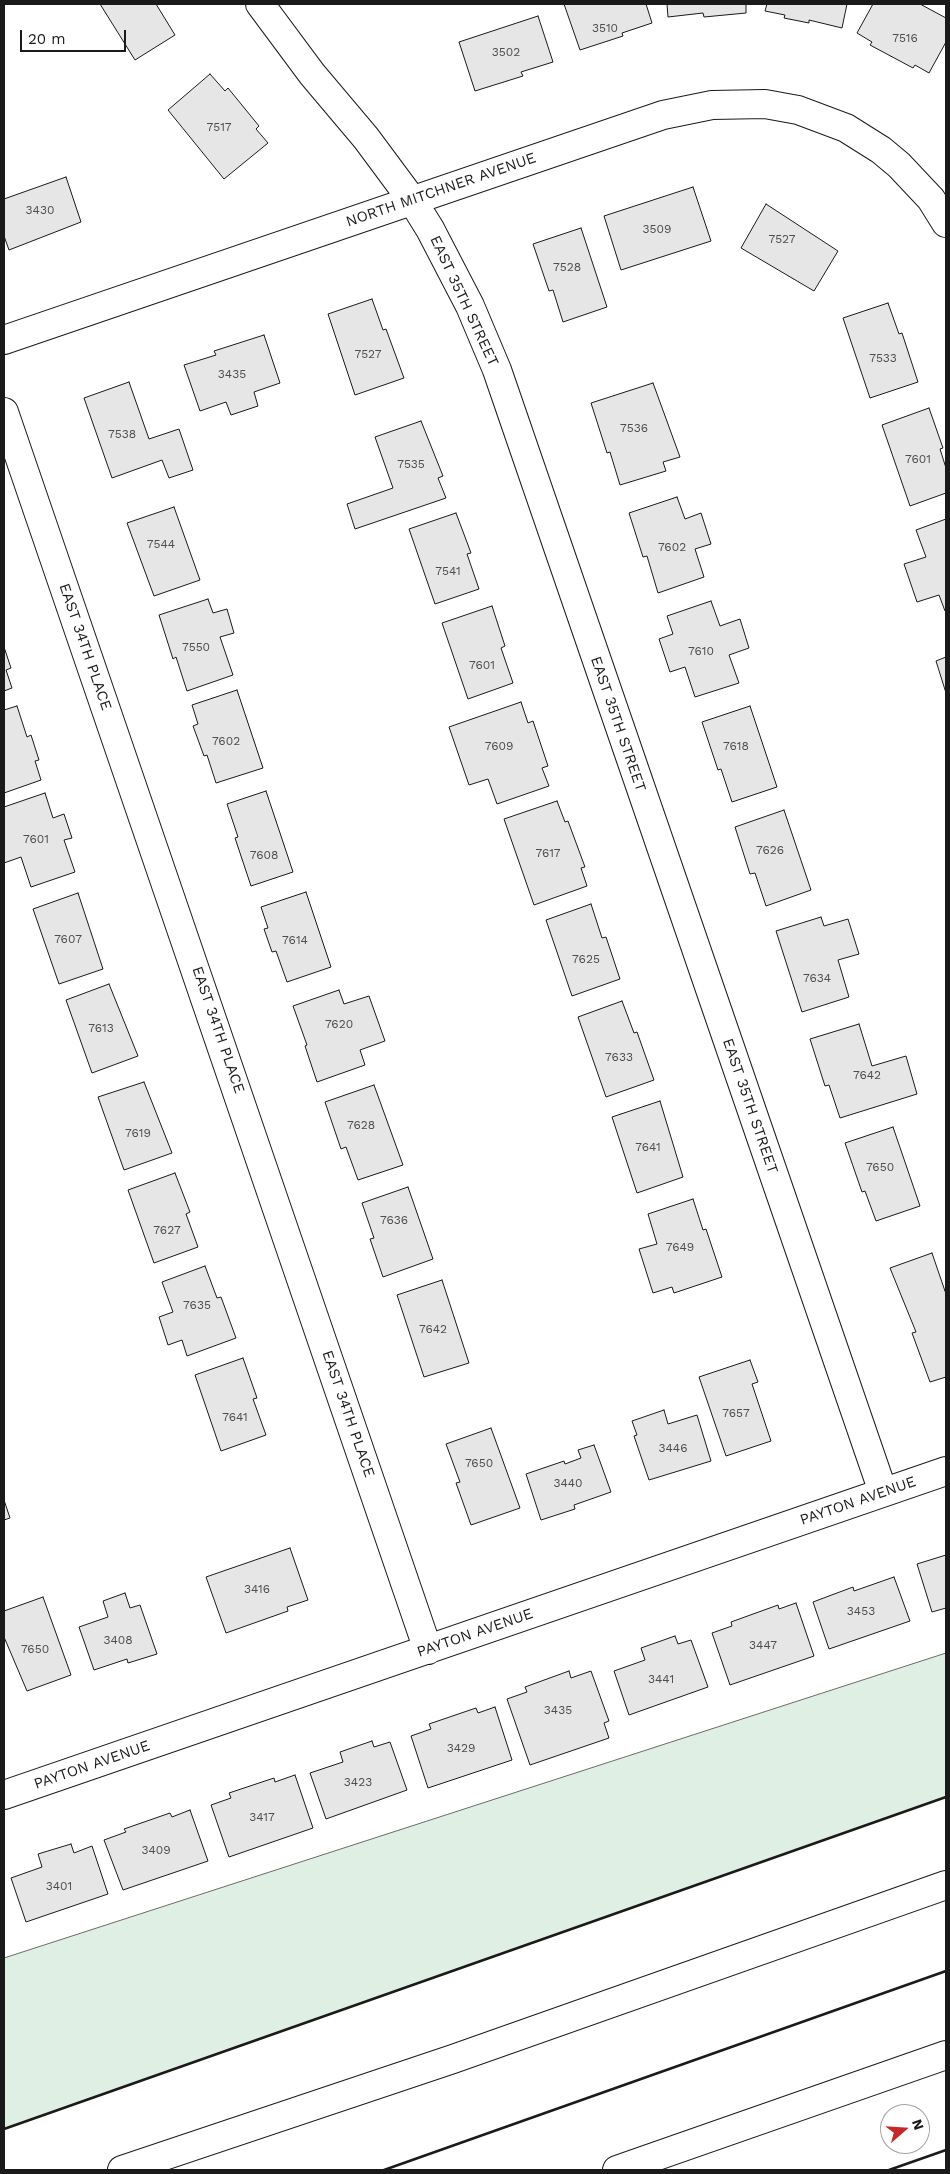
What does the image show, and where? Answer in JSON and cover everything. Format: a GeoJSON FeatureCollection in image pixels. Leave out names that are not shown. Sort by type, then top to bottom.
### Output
{"type":"FeatureCollection","features":[{"type":"Feature","properties":{"kind":"main road","name":"EAST 35TH STREET"},"geometry":{"type":"LineString","coordinates":[[260,4],[312,74],[366,138],[412,200],[430,229],[470,306],[497,370],[883,1492]]}},
{"type":"Feature","properties":{"kind":"main road","name":"NORTH MITCHNER AVENUE"},"geometry":{"type":"LineString","coordinates":[[4,340],[663,115],[712,104],[748,103],[798,110],[846,128],[881,150],[900,165],[921,187],[946,223]]}},
{"type":"Feature","properties":{"kind":"main road","name":"EAST 34TH PLACE"},"geometry":{"type":"LineString","coordinates":[[4,412],[428,1650]]}},
{"type":"Feature","properties":{"kind":"main road","name":"PAYTON AVENUE"},"geometry":{"type":"LineString","coordinates":[[4,1795],[946,1471]]}},
{"type":"Feature","properties":{"kind":"main road"},"geometry":{"type":"LineString","coordinates":[[122,2170],[453,2059],[946,1885]]}},
{"type":"Feature","properties":{"kind":"main road"},"geometry":{"type":"LineString","coordinates":[[617,2170],[946,2054]]}},
{"type":"Feature","properties":{"kind":"green space"},"geometry":{"type":"Polygon","coordinates":[[[946,1653],[946,1797],[4,2129],[4,1958],[946,1653]]]}},
{"type":"Feature","properties":{"kind":"building"},"geometry":{"type":"Polygon","coordinates":[[[100,4],[156,4],[175,35],[135,60],[100,4]]]}},
{"type":"Feature","properties":{"kind":"building"},"geometry":{"type":"Polygon","coordinates":[[[564,4],[646,4],[652,23],[622,33],[623,36],[580,50],[564,4]]]}},
{"type":"Feature","properties":{"kind":"building"},"geometry":{"type":"Polygon","coordinates":[[[667,4],[746,4],[746,13],[704,17],[703,13],[668,17],[667,4]]]}},
{"type":"Feature","properties":{"kind":"building"},"geometry":{"type":"Polygon","coordinates":[[[767,4],[847,4],[842,28],[809,20],[809,23],[784,18],[785,15],[765,11],[767,4]]]}},
{"type":"Feature","properties":{"kind":"building"},"geometry":{"type":"Polygon","coordinates":[[[873,4],[920,4],[946,18],[946,42],[929,73],[915,65],[913,68],[870,45],[872,42],[857,33],[873,4]]]}},
{"type":"Feature","properties":{"kind":"building"},"geometry":{"type":"Polygon","coordinates":[[[538,16],[553,62],[521,72],[523,76],[475,91],[459,42],[538,16]]]}},
{"type":"Feature","properties":{"kind":"building"},"geometry":{"type":"Polygon","coordinates":[[[210,74],[225,91],[228,88],[259,126],[256,129],[268,143],[224,179],[168,110],[210,74]]]}},
{"type":"Feature","properties":{"kind":"building"},"geometry":{"type":"Polygon","coordinates":[[[66,177],[81,222],[9,250],[4,236],[4,199],[66,177]]]}},
{"type":"Feature","properties":{"kind":"building"},"geometry":{"type":"Polygon","coordinates":[[[693,187],[711,241],[621,270],[604,216],[693,187]]]}},
{"type":"Feature","properties":{"kind":"building"},"geometry":{"type":"Polygon","coordinates":[[[766,204],[838,251],[814,291],[741,248],[766,204]]]}},
{"type":"Feature","properties":{"kind":"building"},"geometry":{"type":"Polygon","coordinates":[[[581,228],[607,307],[563,322],[553,290],[549,291],[533,244],[581,228]]]}},
{"type":"Feature","properties":{"kind":"building"},"geometry":{"type":"Polygon","coordinates":[[[372,299],[383,330],[386,329],[404,378],[355,395],[328,314],[372,299]]]}},
{"type":"Feature","properties":{"kind":"building"},"geometry":{"type":"Polygon","coordinates":[[[888,303],[899,334],[902,333],[918,382],[870,398],[843,318],[888,303]]]}},
{"type":"Feature","properties":{"kind":"building"},"geometry":{"type":"Polygon","coordinates":[[[264,335],[280,383],[254,392],[258,406],[231,415],[226,402],[200,411],[184,365],[216,355],[214,351],[264,335]]]}},
{"type":"Feature","properties":{"kind":"building"},"geometry":{"type":"Polygon","coordinates":[[[129,382],[149,439],[179,429],[193,470],[169,478],[162,460],[112,478],[84,398],[129,382]]]}},
{"type":"Feature","properties":{"kind":"building"},"geometry":{"type":"Polygon","coordinates":[[[653,383],[680,457],[663,462],[666,471],[620,485],[610,452],[607,453],[591,403],[653,383]]]}},
{"type":"Feature","properties":{"kind":"building"},"geometry":{"type":"Polygon","coordinates":[[[929,408],[943,448],[940,449],[946,468],[946,493],[910,506],[882,425],[929,408]]]}},
{"type":"Feature","properties":{"kind":"building"},"geometry":{"type":"Polygon","coordinates":[[[421,421],[443,476],[438,478],[446,498],[355,529],[347,504],[393,488],[375,437],[421,421]]]}},
{"type":"Feature","properties":{"kind":"building"},"geometry":{"type":"Polygon","coordinates":[[[677,497],[685,519],[701,513],[711,544],[695,549],[704,577],[658,593],[647,556],[643,557],[629,513],[677,497]]]}},
{"type":"Feature","properties":{"kind":"building"},"geometry":{"type":"Polygon","coordinates":[[[174,507],[200,580],[154,596],[127,523],[174,507]]]}},
{"type":"Feature","properties":{"kind":"building"},"geometry":{"type":"Polygon","coordinates":[[[456,513],[471,553],[467,554],[479,589],[435,604],[409,529],[456,513]]]}},
{"type":"Feature","properties":{"kind":"building"},"geometry":{"type":"Polygon","coordinates":[[[946,519],[945,611],[939,595],[917,602],[904,564],[926,557],[916,530],[946,519]]]}},
{"type":"Feature","properties":{"kind":"building"},"geometry":{"type":"Polygon","coordinates":[[[208,599],[213,613],[227,609],[234,633],[220,637],[233,675],[187,691],[176,657],[173,659],[159,615],[208,599]]]}},
{"type":"Feature","properties":{"kind":"building"},"geometry":{"type":"Polygon","coordinates":[[[711,601],[720,626],[740,619],[749,648],[729,655],[739,683],[695,697],[685,667],[670,672],[659,639],[673,634],[667,616],[711,601]]]}},
{"type":"Feature","properties":{"kind":"building"},"geometry":{"type":"Polygon","coordinates":[[[492,606],[505,646],[501,648],[513,683],[468,699],[442,623],[492,606]]]}},
{"type":"Feature","properties":{"kind":"building"},"geometry":{"type":"Polygon","coordinates":[[[4,647],[11,668],[6,670],[12,688],[4,691],[4,647]]]}},
{"type":"Feature","properties":{"kind":"building"},"geometry":{"type":"Polygon","coordinates":[[[946,657],[946,693],[936,661],[946,657]]]}},
{"type":"Feature","properties":{"kind":"building"},"geometry":{"type":"Polygon","coordinates":[[[237,690],[263,768],[216,783],[207,755],[204,756],[193,726],[198,724],[192,705],[237,690]]]}},
{"type":"Feature","properties":{"kind":"building"},"geometry":{"type":"Polygon","coordinates":[[[521,702],[528,723],[533,721],[548,766],[542,768],[549,786],[497,804],[488,779],[469,785],[449,727],[521,702]]]}},
{"type":"Feature","properties":{"kind":"building"},"geometry":{"type":"Polygon","coordinates":[[[17,706],[27,737],[31,735],[39,760],[35,761],[41,780],[4,793],[4,710],[17,706]]]}},
{"type":"Feature","properties":{"kind":"building"},"geometry":{"type":"Polygon","coordinates":[[[750,706],[777,787],[732,802],[721,769],[718,770],[702,722],[750,706]]]}},
{"type":"Feature","properties":{"kind":"building"},"geometry":{"type":"Polygon","coordinates":[[[266,791],[293,872],[251,886],[235,838],[238,837],[227,804],[266,791]]]}},
{"type":"Feature","properties":{"kind":"building"},"geometry":{"type":"Polygon","coordinates":[[[45,793],[53,818],[64,814],[72,838],[64,840],[75,872],[31,887],[21,857],[4,863],[4,807],[45,793]]]}},
{"type":"Feature","properties":{"kind":"building"},"geometry":{"type":"Polygon","coordinates":[[[557,801],[565,822],[568,821],[585,867],[581,868],[587,886],[534,905],[504,819],[557,801]]]}},
{"type":"Feature","properties":{"kind":"building"},"geometry":{"type":"Polygon","coordinates":[[[784,810],[811,890],[766,906],[755,873],[750,874],[735,827],[784,810]]]}},
{"type":"Feature","properties":{"kind":"building"},"geometry":{"type":"Polygon","coordinates":[[[306,892],[331,967],[287,982],[276,951],[272,952],[264,929],[268,928],[261,907],[306,892]]]}},
{"type":"Feature","properties":{"kind":"building"},"geometry":{"type":"Polygon","coordinates":[[[78,893],[103,969],[59,984],[33,909],[78,893]]]}},
{"type":"Feature","properties":{"kind":"building"},"geometry":{"type":"Polygon","coordinates":[[[591,904],[602,938],[606,937],[620,979],[572,996],[546,920],[591,904]]]}},
{"type":"Feature","properties":{"kind":"building"},"geometry":{"type":"Polygon","coordinates":[[[821,917],[824,926],[848,919],[859,954],[838,960],[849,997],[802,1012],[776,931],[821,917]]]}},
{"type":"Feature","properties":{"kind":"building"},"geometry":{"type":"Polygon","coordinates":[[[109,984],[138,1056],[92,1073],[66,1000],[109,984]]]}},
{"type":"Feature","properties":{"kind":"building"},"geometry":{"type":"Polygon","coordinates":[[[339,990],[344,1004],[369,996],[385,1041],[360,1050],[365,1065],[317,1082],[305,1046],[307,1045],[293,1006],[339,990]]]}},
{"type":"Feature","properties":{"kind":"building"},"geometry":{"type":"Polygon","coordinates":[[[622,1001],[634,1033],[637,1032],[654,1080],[606,1097],[578,1017],[622,1001]]]}},
{"type":"Feature","properties":{"kind":"building"},"geometry":{"type":"Polygon","coordinates":[[[859,1024],[872,1066],[906,1056],[917,1094],[840,1118],[829,1085],[825,1086],[810,1039],[859,1024]]]}},
{"type":"Feature","properties":{"kind":"building"},"geometry":{"type":"Polygon","coordinates":[[[144,1082],[172,1153],[124,1170],[98,1097],[144,1082]]]}},
{"type":"Feature","properties":{"kind":"building"},"geometry":{"type":"Polygon","coordinates":[[[374,1085],[403,1165],[358,1180],[346,1147],[341,1149],[325,1102],[374,1085]]]}},
{"type":"Feature","properties":{"kind":"building"},"geometry":{"type":"Polygon","coordinates":[[[660,1101],[683,1177],[637,1193],[612,1117],[660,1101]]]}},
{"type":"Feature","properties":{"kind":"building"},"geometry":{"type":"Polygon","coordinates":[[[893,1127],[920,1206],[876,1221],[865,1191],[862,1192],[845,1143],[893,1127]]]}},
{"type":"Feature","properties":{"kind":"building"},"geometry":{"type":"Polygon","coordinates":[[[175,1173],[190,1212],[186,1214],[198,1247],[154,1263],[128,1190],[175,1173]]]}},
{"type":"Feature","properties":{"kind":"building"},"geometry":{"type":"Polygon","coordinates":[[[408,1187],[433,1259],[383,1277],[370,1239],[374,1238],[362,1203],[408,1187]]]}},
{"type":"Feature","properties":{"kind":"building"},"geometry":{"type":"Polygon","coordinates":[[[693,1199],[703,1230],[706,1229],[722,1277],[674,1293],[672,1287],[653,1293],[639,1249],[657,1244],[648,1214],[693,1199]]]}},
{"type":"Feature","properties":{"kind":"building"},"geometry":{"type":"Polygon","coordinates":[[[932,1253],[946,1294],[946,1377],[930,1382],[912,1333],[916,1332],[890,1268],[932,1253]]]}},
{"type":"Feature","properties":{"kind":"building"},"geometry":{"type":"Polygon","coordinates":[[[205,1266],[217,1298],[221,1297],[236,1338],[187,1356],[182,1340],[168,1345],[159,1317],[173,1312],[162,1282],[205,1266]]]}},
{"type":"Feature","properties":{"kind":"building"},"geometry":{"type":"Polygon","coordinates":[[[442,1280],[469,1363],[424,1377],[397,1295],[442,1280]]]}},
{"type":"Feature","properties":{"kind":"building"},"geometry":{"type":"Polygon","coordinates":[[[243,1358],[257,1398],[253,1399],[266,1435],[221,1451],[195,1375],[243,1358]]]}},
{"type":"Feature","properties":{"kind":"building"},"geometry":{"type":"Polygon","coordinates":[[[750,1360],[758,1382],[752,1384],[771,1441],[726,1456],[699,1377],[750,1360]]]}},
{"type":"Feature","properties":{"kind":"building"},"geometry":{"type":"Polygon","coordinates":[[[664,1410],[668,1424],[697,1415],[711,1461],[649,1480],[634,1436],[637,1435],[632,1421],[664,1410]]]}},
{"type":"Feature","properties":{"kind":"building"},"geometry":{"type":"Polygon","coordinates":[[[491,1428],[520,1508],[471,1525],[456,1483],[460,1482],[446,1444],[491,1428]]]}},
{"type":"Feature","properties":{"kind":"building"},"geometry":{"type":"Polygon","coordinates":[[[594,1445],[611,1492],[574,1505],[575,1509],[541,1520],[526,1474],[564,1461],[565,1464],[581,1458],[578,1450],[594,1445]]]}},
{"type":"Feature","properties":{"kind":"building"},"geometry":{"type":"Polygon","coordinates":[[[4,1500],[10,1518],[4,1520],[4,1500]]]}},
{"type":"Feature","properties":{"kind":"building"},"geometry":{"type":"Polygon","coordinates":[[[290,1548],[308,1600],[287,1607],[288,1611],[226,1633],[206,1577],[290,1548]]]}},
{"type":"Feature","properties":{"kind":"building"},"geometry":{"type":"Polygon","coordinates":[[[946,1555],[946,1608],[932,1612],[917,1564],[946,1555]]]}},
{"type":"Feature","properties":{"kind":"building"},"geometry":{"type":"Polygon","coordinates":[[[894,1577],[910,1621],[829,1649],[813,1602],[853,1587],[854,1591],[894,1577]]]}},
{"type":"Feature","properties":{"kind":"building"},"geometry":{"type":"Polygon","coordinates":[[[125,1593],[130,1608],[140,1605],[157,1654],[128,1663],[127,1659],[94,1670],[79,1627],[108,1617],[103,1601],[125,1593]]]}},
{"type":"Feature","properties":{"kind":"building"},"geometry":{"type":"Polygon","coordinates":[[[43,1597],[71,1675],[27,1691],[4,1637],[4,1611],[43,1597]]]}},
{"type":"Feature","properties":{"kind":"building"},"geometry":{"type":"Polygon","coordinates":[[[796,1603],[814,1656],[730,1685],[712,1633],[732,1626],[731,1622],[778,1605],[779,1609],[796,1603]]]}},
{"type":"Feature","properties":{"kind":"building"},"geometry":{"type":"Polygon","coordinates":[[[675,1636],[678,1644],[691,1640],[708,1687],[629,1715],[614,1671],[645,1660],[641,1648],[675,1636]]]}},
{"type":"Feature","properties":{"kind":"building"},"geometry":{"type":"Polygon","coordinates":[[[569,1671],[571,1678],[591,1671],[609,1721],[604,1723],[609,1738],[530,1765],[507,1699],[527,1692],[525,1687],[569,1671]]]}},
{"type":"Feature","properties":{"kind":"building"},"geometry":{"type":"Polygon","coordinates":[[[495,1707],[512,1760],[428,1788],[411,1736],[431,1729],[429,1724],[476,1708],[478,1713],[495,1707]]]}},
{"type":"Feature","properties":{"kind":"building"},"geometry":{"type":"Polygon","coordinates":[[[372,1741],[374,1747],[390,1742],[407,1790],[326,1819],[310,1773],[343,1762],[340,1752],[372,1741]]]}},
{"type":"Feature","properties":{"kind":"building"},"geometry":{"type":"Polygon","coordinates":[[[295,1775],[313,1828],[229,1857],[211,1805],[231,1798],[229,1793],[274,1778],[275,1782],[295,1775]]]}},
{"type":"Feature","properties":{"kind":"building"},"geometry":{"type":"Polygon","coordinates":[[[190,1810],[208,1861],[123,1890],[104,1840],[126,1832],[124,1829],[170,1813],[172,1817],[190,1810]]]}},
{"type":"Feature","properties":{"kind":"building"},"geometry":{"type":"Polygon","coordinates":[[[71,1844],[74,1853],[92,1846],[108,1894],[26,1922],[11,1878],[42,1867],[38,1854],[71,1844]]]}},
{"type":"Feature","properties":{"kind":"wall"},"geometry":{"type":"LineString","coordinates":[[4,2129],[946,1797]]}},
{"type":"Feature","properties":{"kind":"wall"},"geometry":{"type":"LineString","coordinates":[[384,2170],[946,1971]]}},
{"type":"Feature","properties":{"kind":"wall"},"geometry":{"type":"LineString","coordinates":[[889,2170],[946,2150]]}}]}
